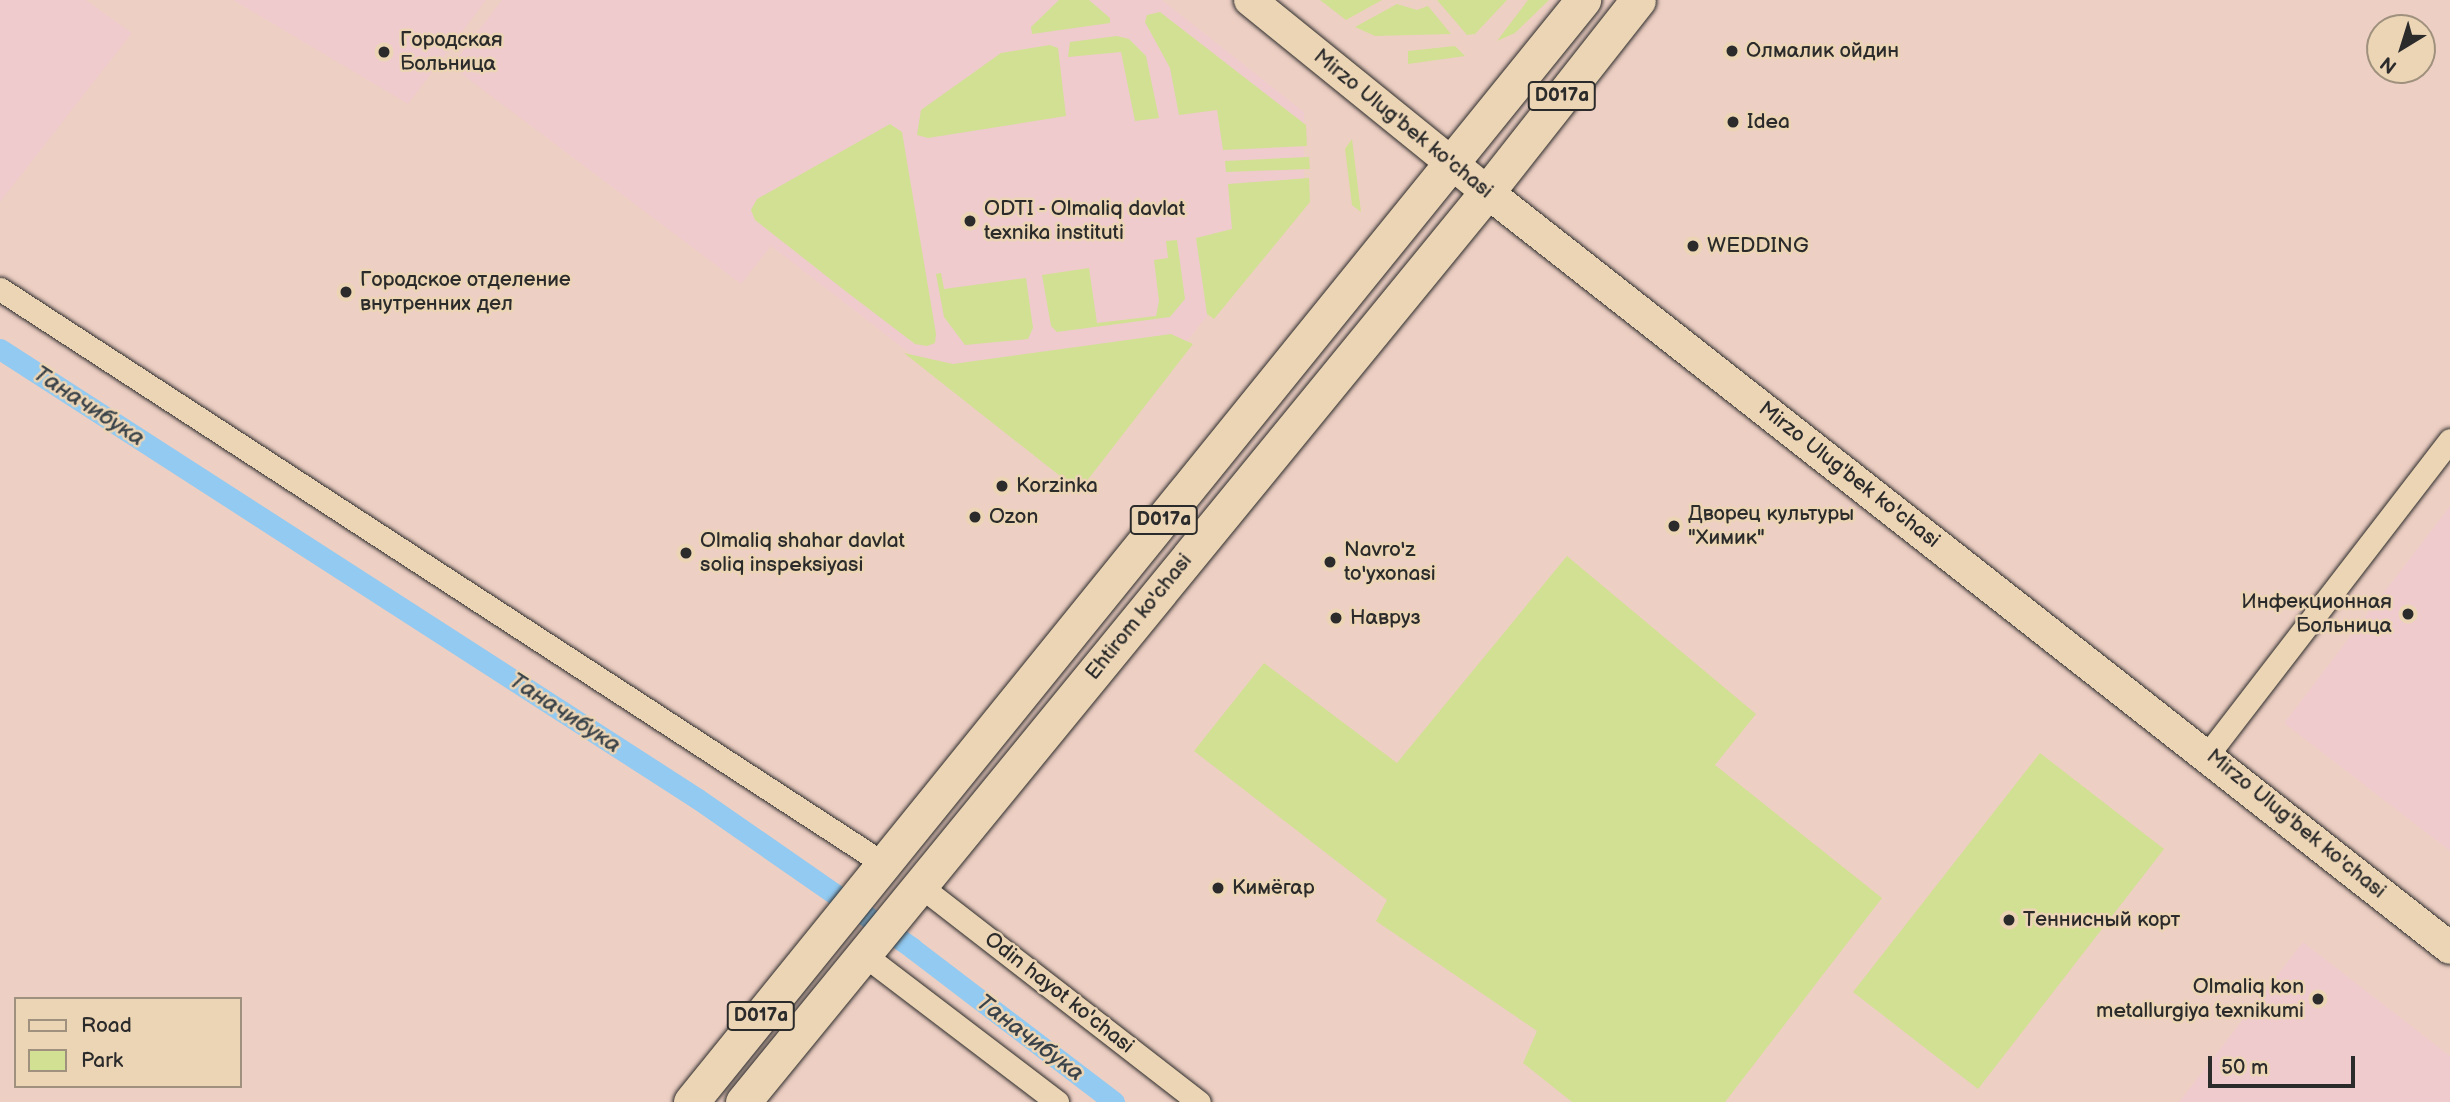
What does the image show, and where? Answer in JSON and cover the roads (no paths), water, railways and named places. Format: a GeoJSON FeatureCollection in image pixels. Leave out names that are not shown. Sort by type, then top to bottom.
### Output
{"type":"FeatureCollection","features":[{"type":"Feature","properties":{"kind":"main road","name":"Mirzo Ulug'bek ko'chasi"},"geometry":{"type":"LineString","coordinates":[[1250,0],[1487,192],[2208,754],[2450,948]]}},
{"type":"Feature","properties":{"kind":"main road","name":"Ehtirom ko'chasi"},"geometry":{"type":"LineString","coordinates":[[691,1102],[1453,165],[1583,0]]}},
{"type":"Feature","properties":{"kind":"main road","name":"Ehtirom ko'chasi"},"geometry":{"type":"LineString","coordinates":[[743,1102],[1487,192],[1638,0]]}},
{"type":"Feature","properties":{"kind":"street"},"geometry":{"type":"LineString","coordinates":[[0,289],[880,869]]}},
{"type":"Feature","properties":{"kind":"street"},"geometry":{"type":"LineString","coordinates":[[2208,754],[2450,440]]}},
{"type":"Feature","properties":{"kind":"street","name":"Odin hayot ko'chasi"},"geometry":{"type":"LineString","coordinates":[[919,885],[1199,1102]]}},
{"type":"Feature","properties":{"kind":"street"},"geometry":{"type":"LineString","coordinates":[[863,954],[1057,1102]]}},
{"type":"Feature","properties":{"kind":"waterway","name":"Таначибука"},"geometry":{"type":"LineString","coordinates":[[0,349],[698,799],[912,948],[1114,1102]]}},
{"type":"Feature","properties":{"kind":"place","name":"Олмалик ойдин"},"geometry":{"type":"Point","coordinates":[1732,51]}},
{"type":"Feature","properties":{"kind":"place","name":"Городская Больница"},"geometry":{"type":"Point","coordinates":[384,52]}},
{"type":"Feature","properties":{"kind":"place","name":"Idea"},"geometry":{"type":"Point","coordinates":[1733,122]}},
{"type":"Feature","properties":{"kind":"place","name":"ODTI - Olmaliq davlat texnika instituti"},"geometry":{"type":"Point","coordinates":[970,221]}},
{"type":"Feature","properties":{"kind":"place","name":"WEDDING"},"geometry":{"type":"Point","coordinates":[1693,246]}},
{"type":"Feature","properties":{"kind":"place","name":"Городское отделение внутренних дел"},"geometry":{"type":"Point","coordinates":[346,292]}},
{"type":"Feature","properties":{"kind":"place","name":"Korzinka"},"geometry":{"type":"Point","coordinates":[1002,486]}},
{"type":"Feature","properties":{"kind":"place","name":"Ozon"},"geometry":{"type":"Point","coordinates":[975,517]}},
{"type":"Feature","properties":{"kind":"place","name":"Дворец культуры \"Химик\""},"geometry":{"type":"Point","coordinates":[1674,526]}},
{"type":"Feature","properties":{"kind":"place","name":"Olmaliq shahar davlat soliq inspeksiyasi"},"geometry":{"type":"Point","coordinates":[686,553]}},
{"type":"Feature","properties":{"kind":"place","name":"Navro'z to'yxonasi"},"geometry":{"type":"Point","coordinates":[1330,562]}},
{"type":"Feature","properties":{"kind":"place","name":"Инфекционная Больница"},"geometry":{"type":"Point","coordinates":[2408,614]}},
{"type":"Feature","properties":{"kind":"place","name":"Навруз"},"geometry":{"type":"Point","coordinates":[1336,618]}},
{"type":"Feature","properties":{"kind":"place","name":"Кимёгар"},"geometry":{"type":"Point","coordinates":[1218,888]}},
{"type":"Feature","properties":{"kind":"place","name":"Теннисный корт"},"geometry":{"type":"Point","coordinates":[2009,920]}},
{"type":"Feature","properties":{"kind":"place","name":"Olmaliq kon metallurgiya texnikumi"},"geometry":{"type":"Point","coordinates":[2318,999]}}]}
